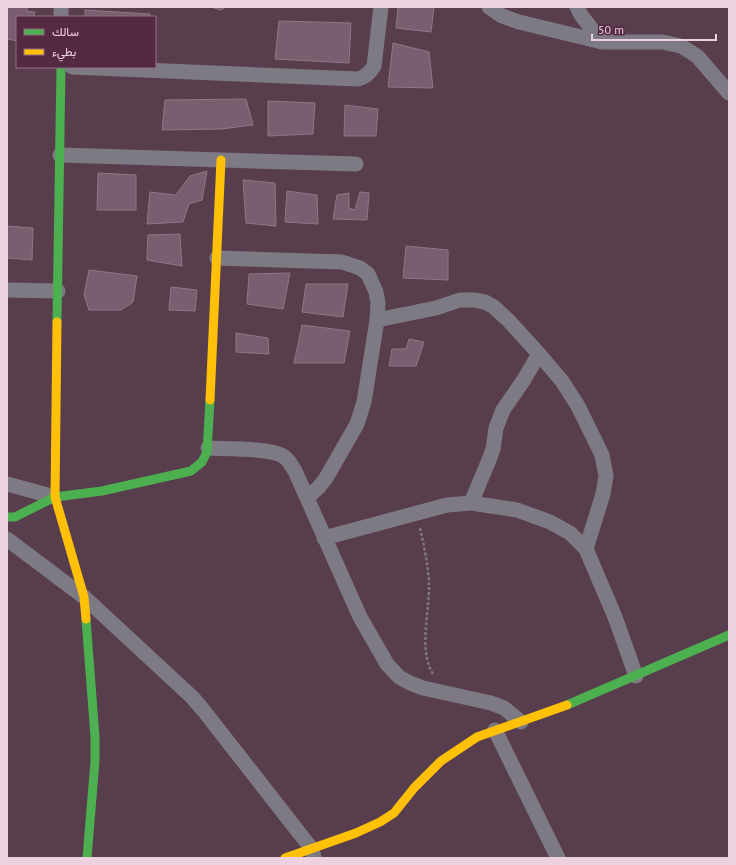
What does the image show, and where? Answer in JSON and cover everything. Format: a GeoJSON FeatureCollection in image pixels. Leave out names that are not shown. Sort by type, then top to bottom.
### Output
{"type":"FeatureCollection","features":[{"type":"Feature","properties":{"kind":"street"},"geometry":{"type":"LineString","coordinates":[[96,68],[358,79],[365,77],[374,66],[381,7]]}},
{"type":"Feature","properties":{"kind":"street"},"geometry":{"type":"LineString","coordinates":[[489,7],[504,12],[519,22],[602,42],[662,42],[681,46],[697,56],[729,93]]}},
{"type":"Feature","properties":{"kind":"street"},"geometry":{"type":"LineString","coordinates":[[577,7],[602,42]]}},
{"type":"Feature","properties":{"kind":"street"},"geometry":{"type":"LineString","coordinates":[[61,68],[55,496],[84,597],[95,737],[95,761],[87,858]]}},
{"type":"Feature","properties":{"kind":"street"},"geometry":{"type":"LineString","coordinates":[[60,155],[356,164]]}},
{"type":"Feature","properties":{"kind":"street"},"geometry":{"type":"LineString","coordinates":[[7,484],[55,496],[102,491],[191,471],[200,466],[206,458],[208,448],[221,160]]}},
{"type":"Feature","properties":{"kind":"street"},"geometry":{"type":"LineString","coordinates":[[216,258],[342,262],[356,266],[368,274],[376,292],[378,303],[377,320],[364,402],[357,424],[326,478],[307,498]]}},
{"type":"Feature","properties":{"kind":"street"},"geometry":{"type":"LineString","coordinates":[[7,290],[58,290]]}},
{"type":"Feature","properties":{"kind":"street"},"geometry":{"type":"LineString","coordinates":[[377,320],[436,308],[460,300],[485,302],[494,307],[539,354],[562,381],[578,406],[602,455],[606,476],[604,490],[586,549]]}},
{"type":"Feature","properties":{"kind":"street"},"geometry":{"type":"LineString","coordinates":[[471,503],[493,449],[496,428],[503,410],[539,354]]}},
{"type":"Feature","properties":{"kind":"street"},"geometry":{"type":"LineString","coordinates":[[208,448],[271,451],[281,455],[289,461],[295,471],[360,617],[387,664],[399,677],[423,688],[491,703],[504,708],[521,722]]}},
{"type":"Feature","properties":{"kind":"street"},"geometry":{"type":"LineString","coordinates":[[7,517],[15,517],[55,496]]}},
{"type":"Feature","properties":{"kind":"street"},"geometry":{"type":"LineString","coordinates":[[324,538],[447,505],[471,503],[517,510],[550,522],[570,533],[586,549],[616,617],[636,676]]}},
{"type":"Feature","properties":{"kind":"street"},"geometry":{"type":"LineString","coordinates":[[7,538],[84,597],[192,698],[204,711],[313,853]]}},
{"type":"Feature","properties":{"kind":"street"},"geometry":{"type":"LineString","coordinates":[[285,858],[313,853],[380,822],[394,813],[418,784],[441,761],[477,737],[575,702],[729,635]]}},
{"type":"Feature","properties":{"kind":"street"},"geometry":{"type":"LineString","coordinates":[[495,730],[558,858]]}},
{"type":"Feature","properties":{"kind":"path"},"geometry":{"type":"LineString","coordinates":[[417,513],[428,564],[429,585],[426,656],[431,671],[446,693]]}},
{"type":"Feature","properties":{"kind":"building"},"geometry":{"type":"Polygon","coordinates":[[[7,7],[27,7],[27,11],[35,12],[34,16],[16,16],[16,41],[7,39],[7,7]]]}},
{"type":"Feature","properties":{"kind":"building"},"geometry":{"type":"Polygon","coordinates":[[[210,7],[225,7],[222,10],[210,7]]]}},
{"type":"Feature","properties":{"kind":"building"},"geometry":{"type":"Polygon","coordinates":[[[398,7],[434,7],[431,32],[396,28],[398,7]]]}},
{"type":"Feature","properties":{"kind":"building"},"geometry":{"type":"Polygon","coordinates":[[[85,10],[150,14],[150,16],[85,16],[85,10]]]}},
{"type":"Feature","properties":{"kind":"building"},"geometry":{"type":"Polygon","coordinates":[[[279,21],[351,23],[349,63],[275,59],[279,21]]]}},
{"type":"Feature","properties":{"kind":"building"},"geometry":{"type":"Polygon","coordinates":[[[393,43],[429,52],[433,88],[388,87],[393,43]]]}},
{"type":"Feature","properties":{"kind":"building"},"geometry":{"type":"Polygon","coordinates":[[[246,99],[253,125],[221,129],[162,130],[165,100],[246,99]]]}},
{"type":"Feature","properties":{"kind":"building"},"geometry":{"type":"Polygon","coordinates":[[[268,101],[315,103],[313,134],[268,136],[268,101]]]}},
{"type":"Feature","properties":{"kind":"building"},"geometry":{"type":"Polygon","coordinates":[[[345,105],[378,109],[376,136],[344,136],[345,105]]]}},
{"type":"Feature","properties":{"kind":"building"},"geometry":{"type":"Polygon","coordinates":[[[207,171],[202,200],[189,204],[183,222],[147,224],[150,192],[176,195],[190,176],[207,171]]]}},
{"type":"Feature","properties":{"kind":"building"},"geometry":{"type":"Polygon","coordinates":[[[98,173],[136,175],[136,210],[97,210],[98,173]]]}},
{"type":"Feature","properties":{"kind":"building"},"geometry":{"type":"Polygon","coordinates":[[[243,180],[275,183],[276,226],[246,223],[243,180]]]}},
{"type":"Feature","properties":{"kind":"building"},"geometry":{"type":"Polygon","coordinates":[[[287,191],[317,195],[318,224],[285,222],[287,191]]]}},
{"type":"Feature","properties":{"kind":"building"},"geometry":{"type":"Polygon","coordinates":[[[360,192],[369,193],[367,220],[333,219],[337,195],[349,193],[349,208],[355,210],[360,192]]]}},
{"type":"Feature","properties":{"kind":"building"},"geometry":{"type":"Polygon","coordinates":[[[7,226],[33,228],[32,260],[7,258],[7,226]]]}},
{"type":"Feature","properties":{"kind":"building"},"geometry":{"type":"Polygon","coordinates":[[[180,234],[182,266],[147,260],[148,235],[180,234]]]}},
{"type":"Feature","properties":{"kind":"building"},"geometry":{"type":"Polygon","coordinates":[[[406,246],[448,250],[448,280],[403,278],[406,246]]]}},
{"type":"Feature","properties":{"kind":"building"},"geometry":{"type":"Polygon","coordinates":[[[89,270],[137,276],[133,302],[121,310],[89,310],[84,295],[89,270]]]}},
{"type":"Feature","properties":{"kind":"building"},"geometry":{"type":"Polygon","coordinates":[[[290,273],[283,309],[247,304],[249,274],[290,273]]]}},
{"type":"Feature","properties":{"kind":"building"},"geometry":{"type":"Polygon","coordinates":[[[306,284],[348,284],[343,317],[302,312],[306,284]]]}},
{"type":"Feature","properties":{"kind":"building"},"geometry":{"type":"Polygon","coordinates":[[[171,287],[197,290],[195,311],[169,310],[171,287]]]}},
{"type":"Feature","properties":{"kind":"building"},"geometry":{"type":"Polygon","coordinates":[[[302,325],[350,331],[344,363],[294,363],[302,325]]]}},
{"type":"Feature","properties":{"kind":"building"},"geometry":{"type":"Polygon","coordinates":[[[236,333],[268,338],[269,354],[236,352],[236,333]]]}},
{"type":"Feature","properties":{"kind":"building"},"geometry":{"type":"Polygon","coordinates":[[[409,339],[424,342],[416,366],[389,366],[392,349],[406,349],[409,339]]]}},
{"type":"Feature","properties":{"kind":"traffic: fast"},"geometry":{"type":"LineString","coordinates":[[57,322],[61,68]]}},
{"type":"Feature","properties":{"kind":"traffic: fast"},"geometry":{"type":"LineString","coordinates":[[7,517],[15,517],[55,497],[102,491],[191,471],[202,462],[207,452],[210,400]]}},
{"type":"Feature","properties":{"kind":"traffic: fast"},"geometry":{"type":"LineString","coordinates":[[86,619],[95,737],[95,761],[87,858]]}},
{"type":"Feature","properties":{"kind":"traffic: fast"},"geometry":{"type":"LineString","coordinates":[[567,705],[729,635]]}},
{"type":"Feature","properties":{"kind":"traffic: slow"},"geometry":{"type":"LineString","coordinates":[[210,400],[221,160]]}},
{"type":"Feature","properties":{"kind":"traffic: slow"},"geometry":{"type":"LineString","coordinates":[[57,322],[55,497],[84,597],[86,619]]}},
{"type":"Feature","properties":{"kind":"traffic: slow"},"geometry":{"type":"LineString","coordinates":[[285,858],[356,833],[380,822],[394,813],[414,788],[441,761],[477,737],[567,705]]}}]}
